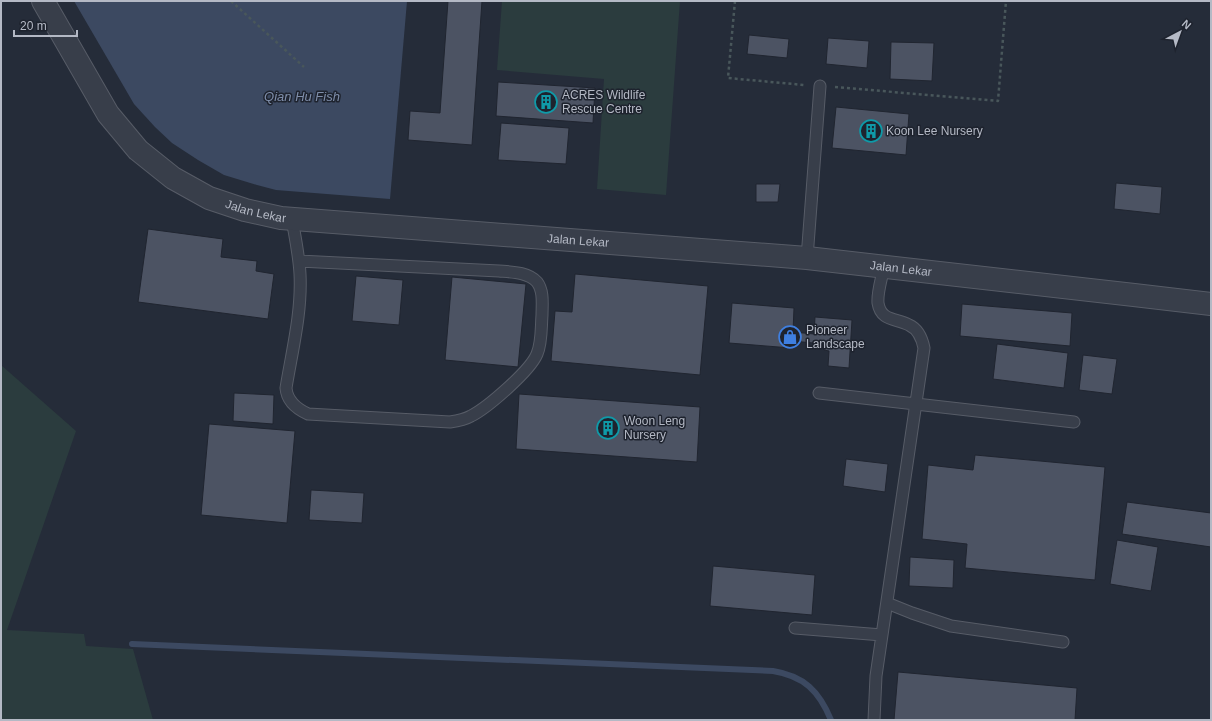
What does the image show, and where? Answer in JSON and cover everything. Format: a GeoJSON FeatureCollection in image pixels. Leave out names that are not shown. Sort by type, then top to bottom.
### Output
{"type":"FeatureCollection","features":[{"type":"Feature","properties":{"kind":"street","name":"Jalan Lekar"},"geometry":{"type":"LineString","coordinates":[[42,1],[108,114],[138,150],[173,178],[209,198],[245,210],[292,219],[807,258],[1211,304]]}},
{"type":"Feature","properties":{"kind":"lane"},"geometry":{"type":"LineString","coordinates":[[807,258],[820,86]]}},
{"type":"Feature","properties":{"kind":"lane"},"geometry":{"type":"LineString","coordinates":[[292,219],[300,276],[298,321],[286,393],[290,400],[302,411],[308,414],[450,422],[460,420],[484,409],[495,400],[532,363],[537,355],[540,345],[542,295],[537,282],[531,277],[522,274],[500,271],[299,261]]}},
{"type":"Feature","properties":{"kind":"lane"},"geometry":{"type":"LineString","coordinates":[[874,720],[876,676],[923,356],[923,341],[918,332],[913,327],[905,323],[887,318],[878,306],[878,296],[884,266]]}},
{"type":"Feature","properties":{"kind":"lane"},"geometry":{"type":"LineString","coordinates":[[819,393],[1074,422]]}},
{"type":"Feature","properties":{"kind":"lane"},"geometry":{"type":"LineString","coordinates":[[887,602],[912,613],[951,626],[1063,642]]}},
{"type":"Feature","properties":{"kind":"lane"},"geometry":{"type":"LineString","coordinates":[[795,628],[882,636]]}},
{"type":"Feature","properties":{"kind":"path"},"geometry":{"type":"LineString","coordinates":[[231,1],[304,67]]}},
{"type":"Feature","properties":{"kind":"path"},"geometry":{"type":"LineString","coordinates":[[735,1],[728,78],[998,101],[1006,1]]}},
{"type":"Feature","properties":{"kind":"shaded area"},"geometry":{"type":"Polygon","coordinates":[[[502,1],[680,1],[666,195],[597,189],[604,79],[497,70],[502,1]]]}},
{"type":"Feature","properties":{"kind":"shaded area"},"geometry":{"type":"Polygon","coordinates":[[[1,365],[76,431],[7,630],[84,634],[86,646],[133,649],[153,720],[1,720],[1,365]]]}},
{"type":"Feature","properties":{"kind":"water","name":"Qian Hu Fish"},"geometry":{"type":"Polygon","coordinates":[[[74,1],[407,1],[390,199],[276,190],[224,175],[198,160],[172,143],[134,104],[74,1]]]}},
{"type":"Feature","properties":{"kind":"building"},"geometry":{"type":"Polygon","coordinates":[[[448,1],[482,1],[472,145],[408,140],[410,111],[440,113],[448,1]]]}},
{"type":"Feature","properties":{"kind":"building"},"geometry":{"type":"Polygon","coordinates":[[[749,35],[789,39],[787,58],[747,54],[749,35]]]}},
{"type":"Feature","properties":{"kind":"building"},"geometry":{"type":"Polygon","coordinates":[[[828,38],[869,41],[867,68],[826,64],[828,38]]]}},
{"type":"Feature","properties":{"kind":"building"},"geometry":{"type":"Polygon","coordinates":[[[891,42],[934,43],[932,81],[890,79],[891,42]]]}},
{"type":"Feature","properties":{"kind":"building","name":"ACRES Wildlife Rescue Centre"},"geometry":{"type":"Polygon","coordinates":[[[498,82],[595,88],[593,123],[496,116],[498,82]]]}},
{"type":"Feature","properties":{"kind":"building","name":"Koon Lee Nursery"},"geometry":{"type":"Polygon","coordinates":[[[836,107],[909,114],[906,155],[832,148],[836,107]]]}},
{"type":"Feature","properties":{"kind":"building"},"geometry":{"type":"Polygon","coordinates":[[[501,123],[569,128],[566,164],[498,160],[501,123]]]}},
{"type":"Feature","properties":{"kind":"building"},"geometry":{"type":"Polygon","coordinates":[[[1116,183],[1162,187],[1160,214],[1114,209],[1116,183]]]}},
{"type":"Feature","properties":{"kind":"building"},"geometry":{"type":"Polygon","coordinates":[[[756,184],[780,184],[778,202],[756,202],[756,184]]]}},
{"type":"Feature","properties":{"kind":"building"},"geometry":{"type":"Polygon","coordinates":[[[148,229],[223,239],[221,257],[257,261],[256,271],[274,274],[268,319],[138,302],[148,229]]]}},
{"type":"Feature","properties":{"kind":"building"},"geometry":{"type":"Polygon","coordinates":[[[575,274],[708,286],[700,375],[551,361],[555,311],[572,312],[575,274]]]}},
{"type":"Feature","properties":{"kind":"building"},"geometry":{"type":"Polygon","coordinates":[[[356,276],[403,280],[399,325],[352,321],[356,276]]]}},
{"type":"Feature","properties":{"kind":"building"},"geometry":{"type":"Polygon","coordinates":[[[452,277],[526,284],[518,367],[445,360],[452,277]]]}},
{"type":"Feature","properties":{"kind":"building","name":"Pioneer Landscape"},"geometry":{"type":"Polygon","coordinates":[[[732,303],[794,308],[793,332],[814,334],[815,317],[852,320],[849,368],[828,366],[829,351],[824,350],[824,344],[792,341],[791,348],[729,343],[732,303]]]}},
{"type":"Feature","properties":{"kind":"building"},"geometry":{"type":"Polygon","coordinates":[[[962,304],[1072,313],[1070,346],[960,336],[962,304]]]}},
{"type":"Feature","properties":{"kind":"building"},"geometry":{"type":"Polygon","coordinates":[[[997,344],[1068,353],[1064,388],[993,379],[997,344]]]}},
{"type":"Feature","properties":{"kind":"building"},"geometry":{"type":"Polygon","coordinates":[[[1083,355],[1117,359],[1112,394],[1079,390],[1083,355]]]}},
{"type":"Feature","properties":{"kind":"building"},"geometry":{"type":"Polygon","coordinates":[[[234,393],[274,395],[273,424],[233,421],[234,393]]]}},
{"type":"Feature","properties":{"kind":"building","name":"Woon Leng Nursery"},"geometry":{"type":"Polygon","coordinates":[[[519,394],[700,407],[697,462],[516,449],[519,394]]]}},
{"type":"Feature","properties":{"kind":"building"},"geometry":{"type":"Polygon","coordinates":[[[209,424],[295,431],[287,523],[201,515],[209,424]]]}},
{"type":"Feature","properties":{"kind":"building"},"geometry":{"type":"Polygon","coordinates":[[[975,455],[1105,467],[1095,580],[965,568],[967,544],[922,539],[928,465],[973,470],[975,455]]]}},
{"type":"Feature","properties":{"kind":"building"},"geometry":{"type":"Polygon","coordinates":[[[846,459],[888,464],[885,492],[843,486],[846,459]]]}},
{"type":"Feature","properties":{"kind":"building"},"geometry":{"type":"Polygon","coordinates":[[[311,490],[364,493],[362,523],[309,520],[311,490]]]}},
{"type":"Feature","properties":{"kind":"building"},"geometry":{"type":"Polygon","coordinates":[[[1127,502],[1211,513],[1211,547],[1122,534],[1127,502]]]}},
{"type":"Feature","properties":{"kind":"building"},"geometry":{"type":"Polygon","coordinates":[[[1117,540],[1158,547],[1151,591],[1110,584],[1117,540]]]}},
{"type":"Feature","properties":{"kind":"building"},"geometry":{"type":"Polygon","coordinates":[[[910,557],[954,560],[953,588],[909,586],[910,557]]]}},
{"type":"Feature","properties":{"kind":"building"},"geometry":{"type":"Polygon","coordinates":[[[713,566],[815,575],[812,615],[710,606],[713,566]]]}},
{"type":"Feature","properties":{"kind":"building"},"geometry":{"type":"Polygon","coordinates":[[[898,672],[1077,688],[1075,720],[894,720],[898,672]]]}},
{"type":"Feature","properties":{"kind":"waterway"},"geometry":{"type":"LineString","coordinates":[[132,644],[773,671],[784,673],[802,681],[809,686],[816,693],[831,720]]}},
{"type":"Feature","properties":{"kind":"place","name":"ACRES Wildlife Rescue Centre"},"geometry":{"type":"Point","coordinates":[546,102]}},
{"type":"Feature","properties":{"kind":"place","name":"Koon Lee Nursery"},"geometry":{"type":"Point","coordinates":[871,131]}},
{"type":"Feature","properties":{"kind":"place","name":"Pioneer Landscape"},"geometry":{"type":"Point","coordinates":[790,337]}},
{"type":"Feature","properties":{"kind":"place","name":"Woon Leng Nursery"},"geometry":{"type":"Point","coordinates":[608,428]}}]}
